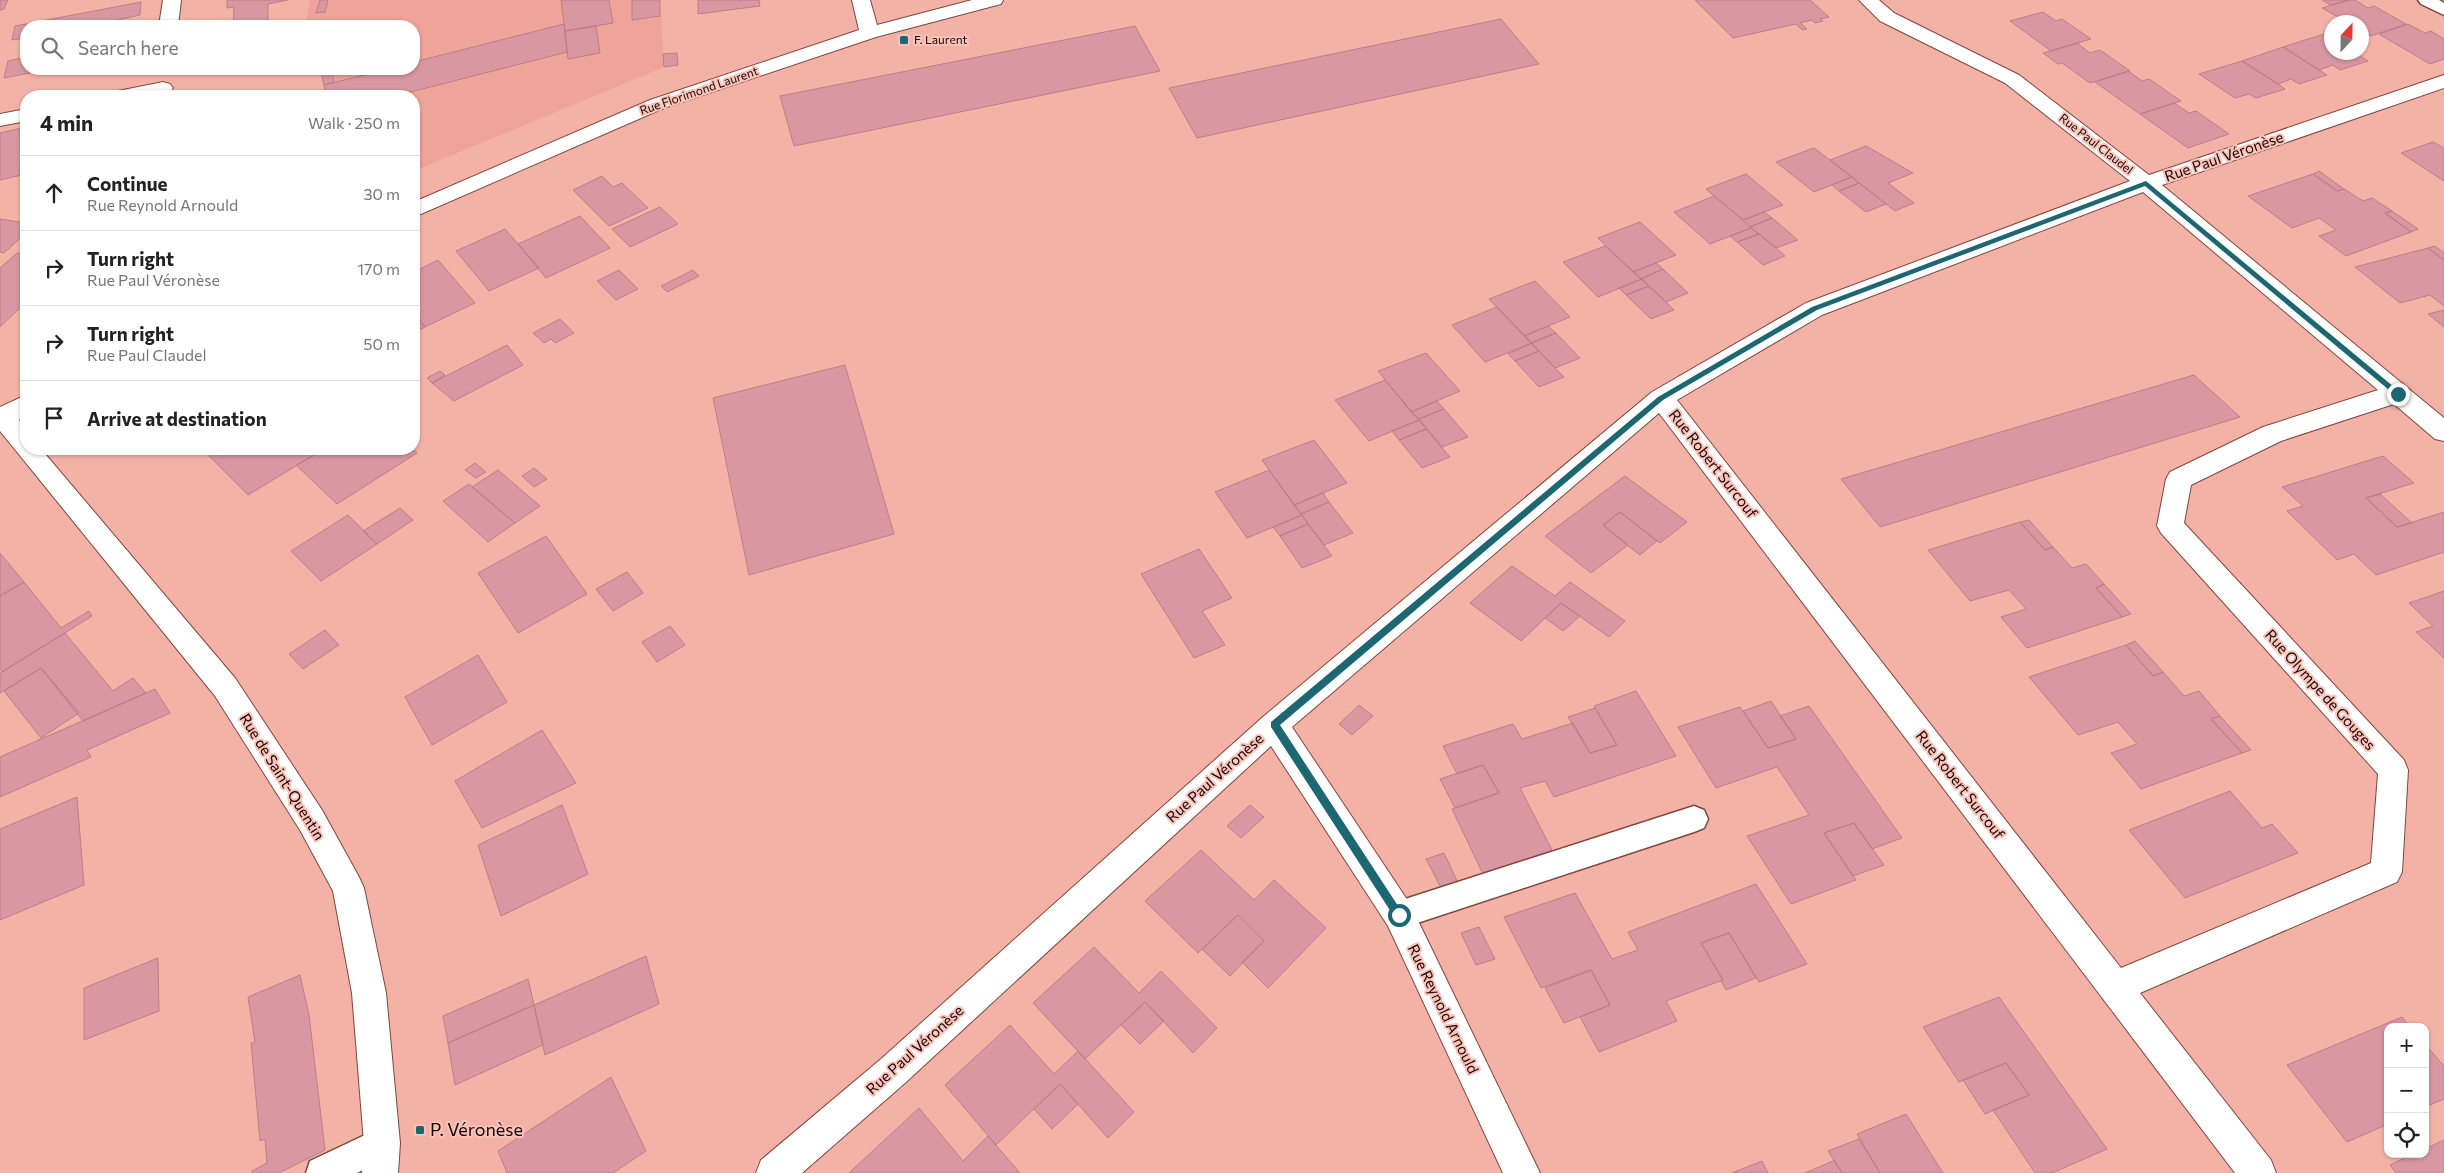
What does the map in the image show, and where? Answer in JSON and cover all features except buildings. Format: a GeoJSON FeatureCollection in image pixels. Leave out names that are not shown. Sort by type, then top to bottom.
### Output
{"type":"FeatureCollection","features":[{"type":"Feature","properties":{"kind":"street"},"geometry":{"type":"LineString","coordinates":[[170,20],[172,0]]}},
{"type":"Feature","properties":{"kind":"street"},"geometry":{"type":"LineString","coordinates":[[861,0],[869,33]]}},
{"type":"Feature","properties":{"kind":"street","name":"Rue Florimond Laurent"},"geometry":{"type":"LineString","coordinates":[[420,207],[657,104],[869,33],[994,0]]}},
{"type":"Feature","properties":{"kind":"street","name":"Rue Paul Claudel"},"geometry":{"type":"LineString","coordinates":[[1868,0],[1887,17],[2012,79],[2146,183],[2444,432]]}},
{"type":"Feature","properties":{"kind":"street","name":"Rue Paul Véronèse"},"geometry":{"type":"LineString","coordinates":[[774,1173],[893,1070],[1274,725],[1661,398],[1814,309],[2146,183],[2444,81]]}},
{"type":"Feature","properties":{"kind":"street"},"geometry":{"type":"LineString","coordinates":[[142,90],[163,84]]}},
{"type":"Feature","properties":{"kind":"street"},"geometry":{"type":"LineString","coordinates":[[0,120],[20,116]]}},
{"type":"Feature","properties":{"kind":"street","name":"Rue Olympe de Gouges"},"geometry":{"type":"LineString","coordinates":[[2115,987],[2386,872],[2393,770],[2170,526],[2180,479],[2272,434],[2398,394]]}},
{"type":"Feature","properties":{"kind":"street","name":"Rue Robert Surcouf"},"geometry":{"type":"LineString","coordinates":[[1661,398],[2258,1173]]}},
{"type":"Feature","properties":{"kind":"street"},"geometry":{"type":"LineString","coordinates":[[1,418],[20,407]]}},
{"type":"Feature","properties":{"kind":"street","name":"Rue de Saint-Quentin"},"geometry":{"type":"LineString","coordinates":[[1,418],[20,440]]}},
{"type":"Feature","properties":{"kind":"street","name":"Rue de Saint-Quentin"},"geometry":{"type":"LineString","coordinates":[[33,455],[226,687],[311,820],[348,888],[370,993],[381,1158]]}},
{"type":"Feature","properties":{"kind":"street","name":"Rue Reynold Arnould"},"geometry":{"type":"LineString","coordinates":[[1274,725],[1399,915],[1522,1173]]}},
{"type":"Feature","properties":{"kind":"lane"},"geometry":{"type":"LineString","coordinates":[[2427,0],[2444,10]]}},
{"type":"Feature","properties":{"kind":"lane"},"geometry":{"type":"LineString","coordinates":[[1399,915],[1694,820]]}},
{"type":"Feature","properties":{"kind":"lane"},"geometry":{"type":"LineString","coordinates":[[322,1173],[381,1158]]}},
{"type":"Feature","properties":{"kind":"shaded area"},"geometry":{"type":"Polygon","coordinates":[[[310,0],[660,0],[664,67],[420,169],[420,90],[325,90],[321,75],[420,75],[420,20],[307,20],[310,0]]]}},
{"type":"Feature","properties":{"kind":"place","name":"F. Laurent"},"geometry":{"type":"Point","coordinates":[904,40]}},
{"type":"Feature","properties":{"kind":"place","name":"P. Véronèse"},"geometry":{"type":"Point","coordinates":[420,1130]}},
{"type":"Feature","properties":{"kind":"route"},"geometry":{"type":"LineString","coordinates":[[1399,915],[1274,725],[1661,398],[1814,309],[2146,183],[2398,394]]}}]}
